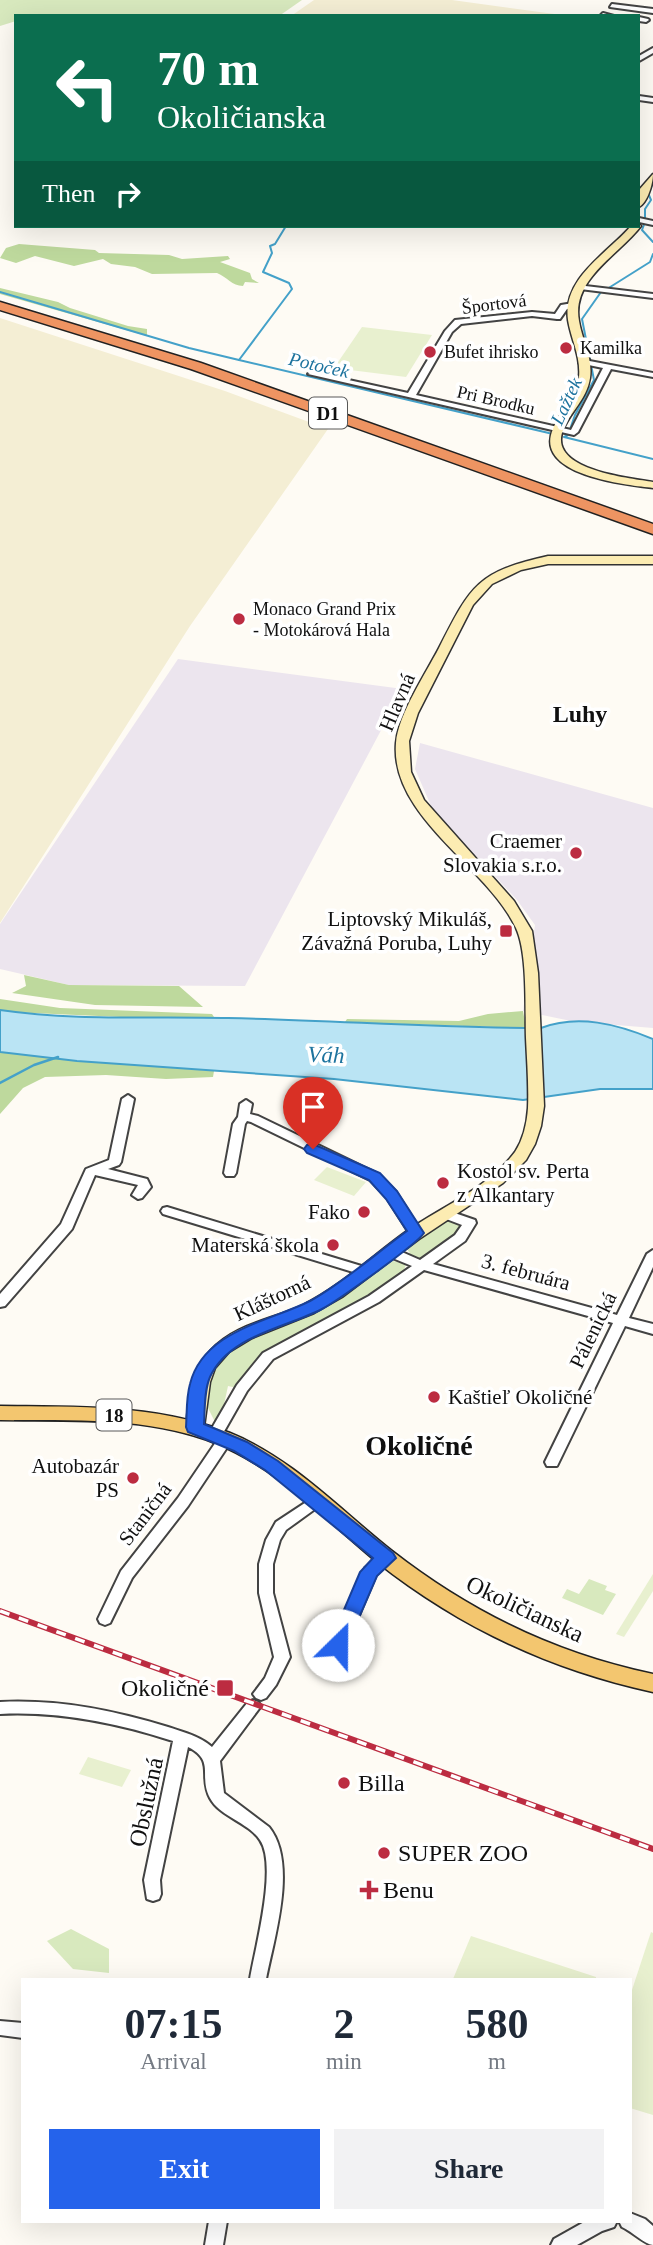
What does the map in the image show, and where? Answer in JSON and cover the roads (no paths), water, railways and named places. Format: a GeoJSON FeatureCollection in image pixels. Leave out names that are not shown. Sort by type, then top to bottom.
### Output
{"type":"FeatureCollection","features":[{"type":"Feature","properties":{"kind":"highway","name":"D1"},"geometry":{"type":"LineString","coordinates":[[0,300],[216,366],[653,521]]}},
{"type":"Feature","properties":{"kind":"highway","name":"D1"},"geometry":{"type":"LineString","coordinates":[[0,306],[196,366],[653,529]]}},
{"type":"Feature","properties":{"kind":"main road","name":"Okoličianska"},"geometry":{"type":"LineString","coordinates":[[1,1414],[115,1415],[159,1419],[195,1427],[220,1437],[272,1466],[434,1593],[525,1643],[592,1668],[653,1683]]}},
{"type":"Feature","properties":{"kind":"street"},"geometry":{"type":"LineString","coordinates":[[604,14],[620,0]]}},
{"type":"Feature","properties":{"kind":"street"},"geometry":{"type":"LineString","coordinates":[[612,6],[653,11]]}},
{"type":"Feature","properties":{"kind":"street"},"geometry":{"type":"LineString","coordinates":[[640,201],[653,177]]}},
{"type":"Feature","properties":{"kind":"street"},"geometry":{"type":"LineString","coordinates":[[634,228],[593,269],[580,287],[573,305],[572,317],[589,361],[584,382],[561,433],[558,451],[573,465],[606,477],[653,485]]}},
{"type":"Feature","properties":{"kind":"street"},"geometry":{"type":"LineString","coordinates":[[580,287],[653,296]]}},
{"type":"Feature","properties":{"kind":"street","name":"Športová"},"geometry":{"type":"LineString","coordinates":[[411,396],[454,325],[462,321],[532,314],[556,317],[564,307],[573,305]]}},
{"type":"Feature","properties":{"kind":"street"},"geometry":{"type":"LineString","coordinates":[[589,361],[653,373]]}},
{"type":"Feature","properties":{"kind":"street"},"geometry":{"type":"LineString","coordinates":[[561,433],[574,432],[608,366]]}},
{"type":"Feature","properties":{"kind":"street","name":"Pri Brodku"},"geometry":{"type":"LineString","coordinates":[[312,373],[561,433]]}},
{"type":"Feature","properties":{"kind":"street","name":"Hlavná"},"geometry":{"type":"LineString","coordinates":[[536,1106],[530,958],[520,920],[412,791],[401,758],[404,733],[468,604],[488,581],[517,566],[548,560],[653,560]]}},
{"type":"Feature","properties":{"kind":"street"},"geometry":{"type":"LineString","coordinates":[[0,1303],[67,1226],[90,1172],[115,1162],[128,1100]]}},
{"type":"Feature","properties":{"kind":"street"},"geometry":{"type":"LineString","coordinates":[[230,1173],[239,1124],[244,1118],[246,1104]]}},
{"type":"Feature","properties":{"kind":"street","name":"Kláštorná"},"geometry":{"type":"LineString","coordinates":[[195,1427],[198,1385],[203,1373],[218,1353],[246,1334],[317,1304],[498,1177],[520,1155],[533,1132],[536,1106]]}},
{"type":"Feature","properties":{"kind":"street"},"geometry":{"type":"LineString","coordinates":[[244,1118],[254,1119],[374,1177],[392,1195],[416,1233]]}},
{"type":"Feature","properties":{"kind":"street"},"geometry":{"type":"LineString","coordinates":[[95,1170],[143,1182],[145,1187],[138,1195]]}},
{"type":"Feature","properties":{"kind":"street"},"geometry":{"type":"LineString","coordinates":[[167,1210],[363,1271]]}},
{"type":"Feature","properties":{"kind":"street"},"geometry":{"type":"LineString","coordinates":[[220,1437],[242,1388],[268,1356],[374,1299],[460,1238],[469,1228],[470,1223],[464,1219],[446,1214]]}},
{"type":"Feature","properties":{"kind":"street","name":"3. februára"},"geometry":{"type":"LineString","coordinates":[[390,1252],[421,1265],[653,1329]]}},
{"type":"Feature","properties":{"kind":"street","name":"Pálenická"},"geometry":{"type":"LineString","coordinates":[[552,1462],[653,1254]]}},
{"type":"Feature","properties":{"kind":"street","name":"Staničná"},"geometry":{"type":"LineString","coordinates":[[105,1619],[126,1575],[183,1502],[220,1437]]}},
{"type":"Feature","properties":{"kind":"street"},"geometry":{"type":"LineString","coordinates":[[212,1759],[271,1681],[282,1657],[266,1593],[265,1564],[281,1526],[317,1500]]}},
{"type":"Feature","properties":{"kind":"street"},"geometry":{"type":"LineString","coordinates":[[329,1667],[370,1572],[386,1558]]}},
{"type":"Feature","properties":{"kind":"street","name":"Obslužná"},"geometry":{"type":"LineString","coordinates":[[0,1708],[40,1708],[117,1718],[182,1738],[152,1880],[153,1894]]}},
{"type":"Feature","properties":{"kind":"street"},"geometry":{"type":"LineString","coordinates":[[182,1738],[203,1746],[212,1759],[217,1796],[259,1830],[273,1849],[275,1875],[258,1978]]}},
{"type":"Feature","properties":{"kind":"street"},"geometry":{"type":"LineString","coordinates":[[0,2028],[21,2031]]}},
{"type":"Feature","properties":{"kind":"street"},"geometry":{"type":"LineString","coordinates":[[214,2245],[218,2223]]}},
{"type":"Feature","properties":{"kind":"street"},"geometry":{"type":"LineString","coordinates":[[560,2245],[599,2223]]}},
{"type":"Feature","properties":{"kind":"street"},"geometry":{"type":"LineString","coordinates":[[634,2223],[653,2238]]}},
{"type":"Feature","properties":{"kind":"water","name":"Váh"},"geometry":{"type":"Polygon","coordinates":[[[0,1010],[85,1017],[267,1019],[502,1028],[541,1028],[583,1021],[611,1025],[653,1039],[653,1089],[600,1089],[523,1100],[334,1079],[77,1061],[0,1052],[0,1010]]]}},
{"type":"Feature","properties":{"kind":"waterway","name":"Lažtek"},"geometry":{"type":"LineString","coordinates":[[645,219],[645,209],[651,200],[648,193],[653,183]]}},
{"type":"Feature","properties":{"kind":"waterway","name":"Lažtek"},"geometry":{"type":"LineString","coordinates":[[645,222],[642,230],[653,242]]}},
{"type":"Feature","properties":{"kind":"waterway","name":"Potoček"},"geometry":{"type":"LineString","coordinates":[[239,360],[292,289],[289,283],[263,272],[272,253],[270,246],[275,244],[285,228]]}},
{"type":"Feature","properties":{"kind":"waterway","name":"Lažtek"},"geometry":{"type":"LineString","coordinates":[[607,289],[650,262],[653,254]]}},
{"type":"Feature","properties":{"kind":"waterway"},"geometry":{"type":"LineString","coordinates":[[0,292],[189,348],[239,360]]}},
{"type":"Feature","properties":{"kind":"waterway","name":"Lažtek"},"geometry":{"type":"LineString","coordinates":[[601,292],[582,319],[594,380],[575,415],[568,435],[564,437],[653,459]]}},
{"type":"Feature","properties":{"kind":"waterway","name":"Potoček"},"geometry":{"type":"LineString","coordinates":[[239,360],[553,434]]}},
{"type":"Feature","properties":{"kind":"waterway"},"geometry":{"type":"LineString","coordinates":[[0,1083],[34,1065],[58,1057]]}},
{"type":"Feature","properties":{"kind":"railway"},"geometry":{"type":"LineString","coordinates":[[0,1611],[653,1849]]}},
{"type":"Feature","properties":{"kind":"place","name":"Kamilka"},"geometry":{"type":"Point","coordinates":[566,348]}},
{"type":"Feature","properties":{"kind":"place","name":"Bufet ihrisko"},"geometry":{"type":"Point","coordinates":[430,352]}},
{"type":"Feature","properties":{"kind":"place","name":"Monaco Grand Prix - Motokárová Hala"},"geometry":{"type":"Point","coordinates":[239,619]}},
{"type":"Feature","properties":{"kind":"place","name":"Craemer Slovakia s.r.o."},"geometry":{"type":"Point","coordinates":[576,853]}},
{"type":"Feature","properties":{"kind":"place","name":"Liptovský Mikuláš, Závažná Poruba, Luhy"},"geometry":{"type":"Point","coordinates":[506,931]}},
{"type":"Feature","properties":{"kind":"place","name":"Kostol sv. Perta z Alkantary"},"geometry":{"type":"Point","coordinates":[443,1183]}},
{"type":"Feature","properties":{"kind":"place","name":"Fako"},"geometry":{"type":"Point","coordinates":[364,1212]}},
{"type":"Feature","properties":{"kind":"place","name":"Materská škola"},"geometry":{"type":"Point","coordinates":[333,1245]}},
{"type":"Feature","properties":{"kind":"place","name":"Kaštieľ Okoličné"},"geometry":{"type":"Point","coordinates":[434,1397]}},
{"type":"Feature","properties":{"kind":"place","name":"Autobazár PS"},"geometry":{"type":"Point","coordinates":[133,1478]}},
{"type":"Feature","properties":{"kind":"place","name":"Okoličné"},"geometry":{"type":"Point","coordinates":[225,1688]}},
{"type":"Feature","properties":{"kind":"place","name":"Billa"},"geometry":{"type":"Point","coordinates":[344,1783]}},
{"type":"Feature","properties":{"kind":"place","name":"SUPER ZOO"},"geometry":{"type":"Point","coordinates":[384,1853]}},
{"type":"Feature","properties":{"kind":"place","name":"Benu"},"geometry":{"type":"Point","coordinates":[369,1890]}},
{"type":"Feature","properties":{"kind":"district","name":"Luhy"},"geometry":{"type":"Point","coordinates":[580,714]}},
{"type":"Feature","properties":{"kind":"district","name":"Okoličné"},"geometry":{"type":"Point","coordinates":[419,1445]}}]}
